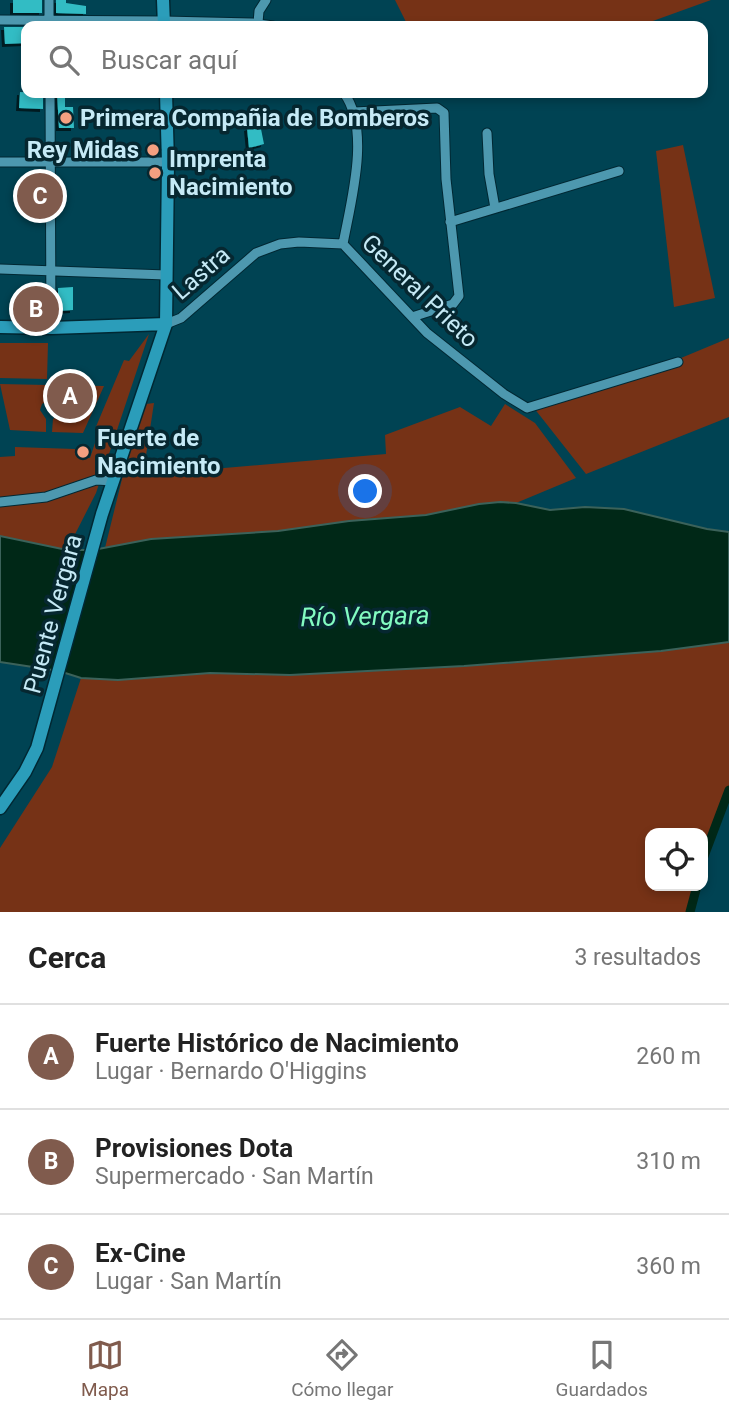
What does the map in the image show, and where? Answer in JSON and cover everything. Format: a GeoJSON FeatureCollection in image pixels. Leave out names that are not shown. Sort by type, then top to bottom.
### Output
{"type":"FeatureCollection","features":[{"type":"Feature","properties":{"kind":"main road"},"geometry":{"type":"LineString","coordinates":[[163,0],[164,21]]}},
{"type":"Feature","properties":{"kind":"main road","name":"Puente Vergara"},"geometry":{"type":"LineString","coordinates":[[0,808],[32,761],[102,514],[166,324],[166,98]]}},
{"type":"Feature","properties":{"kind":"main road","name":"Lastra"},"geometry":{"type":"LineString","coordinates":[[0,327],[166,324]]}},
{"type":"Feature","properties":{"kind":"street"},"geometry":{"type":"LineString","coordinates":[[49,0],[49,21]]}},
{"type":"Feature","properties":{"kind":"street"},"geometry":{"type":"LineString","coordinates":[[258,21],[259,11],[266,0]]}},
{"type":"Feature","properties":{"kind":"street"},"geometry":{"type":"LineString","coordinates":[[0,20],[21,21]]}},
{"type":"Feature","properties":{"kind":"street"},"geometry":{"type":"LineString","coordinates":[[50,98],[51,328]]}},
{"type":"Feature","properties":{"kind":"street","name":"General Prieto"},"geometry":{"type":"LineString","coordinates":[[347,98],[354,112],[357,129],[356,157],[343,244],[427,333],[504,394],[527,408],[678,362]]}},
{"type":"Feature","properties":{"kind":"street"},"geometry":{"type":"LineString","coordinates":[[354,112],[437,108],[442,110],[450,222],[459,298],[453,304],[412,317]]}},
{"type":"Feature","properties":{"kind":"street"},"geometry":{"type":"LineString","coordinates":[[487,133],[488,174],[495,208]]}},
{"type":"Feature","properties":{"kind":"street"},"geometry":{"type":"LineString","coordinates":[[0,162],[231,162]]}},
{"type":"Feature","properties":{"kind":"street"},"geometry":{"type":"LineString","coordinates":[[450,222],[619,171]]}},
{"type":"Feature","properties":{"kind":"street","name":"Lastra"},"geometry":{"type":"LineString","coordinates":[[166,324],[181,318],[256,253],[280,244],[299,242],[343,244]]}},
{"type":"Feature","properties":{"kind":"street"},"geometry":{"type":"LineString","coordinates":[[0,268],[166,275]]}},
{"type":"Feature","properties":{"kind":"street"},"geometry":{"type":"LineString","coordinates":[[0,502],[47,496],[96,480],[113,481]]}},
{"type":"Feature","properties":{"kind":"shaded area"},"geometry":{"type":"Polygon","coordinates":[[[395,0],[711,0],[653,21],[406,21],[395,0]]]}},
{"type":"Feature","properties":{"kind":"shaded area"},"geometry":{"type":"Polygon","coordinates":[[[683,145],[715,298],[674,307],[656,151],[683,145]]]}},
{"type":"Feature","properties":{"kind":"shaded area"},"geometry":{"type":"Polygon","coordinates":[[[149,334],[96,493],[67,550],[0,536],[0,457],[15,456],[15,447],[75,449],[76,456],[90,458],[99,431],[95,429],[124,360],[129,361],[149,334]]]}},
{"type":"Feature","properties":{"kind":"shaded area"},"geometry":{"type":"Polygon","coordinates":[[[729,338],[729,417],[586,474],[530,403],[681,358],[729,338]]]}},
{"type":"Feature","properties":{"kind":"shaded area"},"geometry":{"type":"Polygon","coordinates":[[[0,343],[48,343],[47,379],[0,378],[0,343]]]}},
{"type":"Feature","properties":{"kind":"shaded area"},"geometry":{"type":"Polygon","coordinates":[[[0,384],[47,385],[47,401],[42,404],[40,410],[46,419],[46,432],[10,430],[0,384]]]}},
{"type":"Feature","properties":{"kind":"shaded area"},"geometry":{"type":"Polygon","coordinates":[[[53,385],[104,386],[83,433],[52,432],[53,419],[59,410],[53,401],[53,385]]]}},
{"type":"Feature","properties":{"kind":"shaded area"},"geometry":{"type":"Polygon","coordinates":[[[154,403],[143,475],[386,454],[385,435],[460,407],[491,426],[505,404],[535,423],[576,478],[516,503],[479,504],[426,515],[368,519],[278,531],[151,539],[105,548],[138,414],[146,404],[154,403]]]}},
{"type":"Feature","properties":{"kind":"shaded area"},"geometry":{"type":"Polygon","coordinates":[[[729,642],[729,790],[708,846],[708,828],[645,828],[645,891],[696,891],[690,912],[0,912],[0,848],[52,767],[81,678],[118,680],[210,673],[341,673],[661,651],[729,642]]]}},
{"type":"Feature","properties":{"kind":"water","name":"Río Vergara"},"geometry":{"type":"Polygon","coordinates":[[[500,502],[550,510],[585,507],[624,509],[729,532],[729,642],[661,651],[464,666],[290,675],[210,673],[118,680],[81,678],[59,671],[0,662],[0,536],[67,550],[93,550],[151,539],[278,531],[349,521],[426,515],[500,502]]]}},
{"type":"Feature","properties":{"kind":"building"},"geometry":{"type":"Polygon","coordinates":[[[13,0],[42,0],[42,13],[13,13],[13,0]]]}},
{"type":"Feature","properties":{"kind":"building"},"geometry":{"type":"Polygon","coordinates":[[[56,0],[86,6],[86,14],[56,13],[56,0]]]}},
{"type":"Feature","properties":{"kind":"building"},"geometry":{"type":"Polygon","coordinates":[[[4,27],[21,27],[21,43],[5,44],[4,27]]]}},
{"type":"Feature","properties":{"kind":"building"},"geometry":{"type":"Polygon","coordinates":[[[20,92],[21,98],[43,98],[43,109],[19,108],[20,92]]]}},
{"type":"Feature","properties":{"kind":"building","name":"Primera Compañia de Bomberos"},"geometry":{"type":"Polygon","coordinates":[[[57,98],[65,98],[65,107],[73,107],[74,128],[59,128],[57,98]]]}},
{"type":"Feature","properties":{"kind":"building"},"geometry":{"type":"Polygon","coordinates":[[[256,125],[257,130],[261,129],[264,144],[249,148],[247,128],[256,125]]]}},
{"type":"Feature","properties":{"kind":"building"},"geometry":{"type":"Polygon","coordinates":[[[34,179],[43,179],[44,213],[35,213],[34,179]]]}},
{"type":"Feature","properties":{"kind":"building"},"geometry":{"type":"Polygon","coordinates":[[[73,287],[73,310],[58,311],[58,288],[73,287]]]}},
{"type":"Feature","properties":{"kind":"waterway"},"geometry":{"type":"LineString","coordinates":[[708,846],[729,790]]}},
{"type":"Feature","properties":{"kind":"waterway"},"geometry":{"type":"LineString","coordinates":[[690,912],[696,891]]}},
{"type":"Feature","properties":{"kind":"place","name":"Primera Compañia de Bomberos"},"geometry":{"type":"Point","coordinates":[66,118]}},
{"type":"Feature","properties":{"kind":"place","name":"Rey Midas"},"geometry":{"type":"Point","coordinates":[153,150]}},
{"type":"Feature","properties":{"kind":"place","name":"Imprenta Nacimiento"},"geometry":{"type":"Point","coordinates":[155,173]}},
{"type":"Feature","properties":{"kind":"place","name":"Ex-Cine"},"geometry":{"type":"Point","coordinates":[40,196]}},
{"type":"Feature","properties":{"kind":"place","name":"Provisiones Dota"},"geometry":{"type":"Point","coordinates":[36,309]}},
{"type":"Feature","properties":{"kind":"place","name":"Fuerte Histórico de Nacimiento"},"geometry":{"type":"Point","coordinates":[70,396]}},
{"type":"Feature","properties":{"kind":"place","name":"Fuerte de Nacimiento"},"geometry":{"type":"Point","coordinates":[83,452]}}]}
